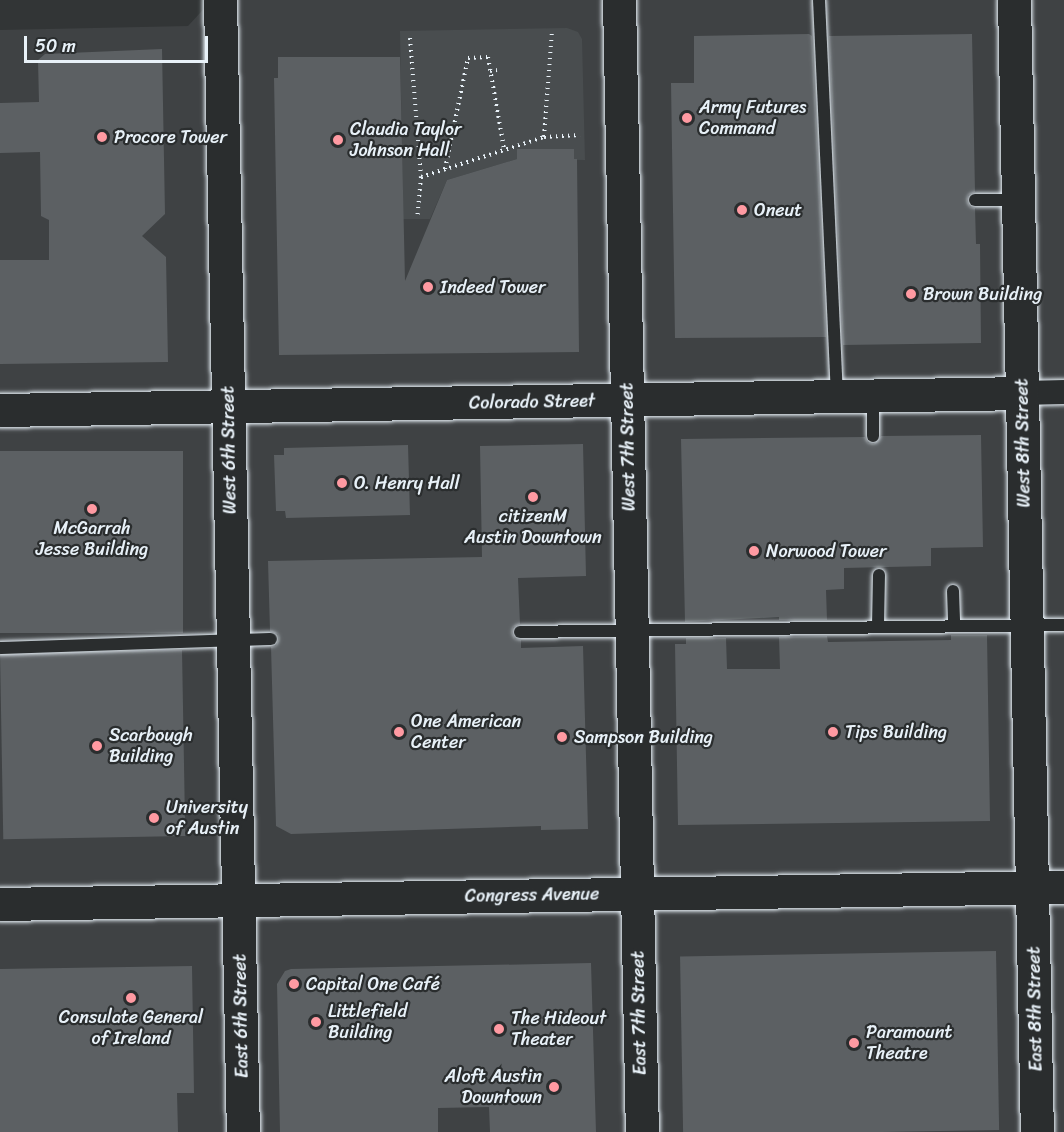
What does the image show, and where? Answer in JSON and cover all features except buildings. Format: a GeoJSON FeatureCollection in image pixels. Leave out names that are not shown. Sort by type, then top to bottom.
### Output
{"type":"FeatureCollection","features":[{"type":"Feature","properties":{"kind":"main road","name":"West 6th Street"},"geometry":{"type":"LineString","coordinates":[[220,0],[238,900]]}},
{"type":"Feature","properties":{"kind":"main road","name":"West 7th Street"},"geometry":{"type":"LineString","coordinates":[[619,0],[637,893]]}},
{"type":"Feature","properties":{"kind":"main road","name":"West 8th Street"},"geometry":{"type":"LineString","coordinates":[[1014,0],[1027,624],[1048,886]]}},
{"type":"Feature","properties":{"kind":"main road","name":"Colorado Street"},"geometry":{"type":"LineString","coordinates":[[0,410],[1022,393]]}},
{"type":"Feature","properties":{"kind":"main road","name":"Congress Avenue"},"geometry":{"type":"LineString","coordinates":[[0,904],[1048,886]]}},
{"type":"Feature","properties":{"kind":"main road","name":"East 8th Street"},"geometry":{"type":"LineString","coordinates":[[1037,1132],[1048,886]]}},
{"type":"Feature","properties":{"kind":"main road","name":"East 7th Street"},"geometry":{"type":"LineString","coordinates":[[637,893],[642,1132]]}},
{"type":"Feature","properties":{"kind":"main road","name":"East 6th Street"},"geometry":{"type":"LineString","coordinates":[[238,900],[243,1132]]}},
{"type":"Feature","properties":{"kind":"street","name":"Colorado Street"},"geometry":{"type":"LineString","coordinates":[[1022,393],[1064,392]]}},
{"type":"Feature","properties":{"kind":"lane"},"geometry":{"type":"LineString","coordinates":[[819,0],[837,396]]}},
{"type":"Feature","properties":{"kind":"lane"},"geometry":{"type":"LineString","coordinates":[[975,200],[1018,200]]}},
{"type":"Feature","properties":{"kind":"lane"},"geometry":{"type":"LineString","coordinates":[[873,396],[873,436]]}},
{"type":"Feature","properties":{"kind":"lane"},"geometry":{"type":"LineString","coordinates":[[878,626],[879,575]]}},
{"type":"Feature","properties":{"kind":"lane"},"geometry":{"type":"LineString","coordinates":[[953,591],[954,624]]}},
{"type":"Feature","properties":{"kind":"lane"},"geometry":{"type":"LineString","coordinates":[[520,632],[954,624],[1064,625]]}},
{"type":"Feature","properties":{"kind":"lane"},"geometry":{"type":"LineString","coordinates":[[0,648],[271,639]]}},
{"type":"Feature","properties":{"kind":"path"},"geometry":{"type":"LineString","coordinates":[[544,136],[552,31]]}},
{"type":"Feature","properties":{"kind":"path"},"geometry":{"type":"LineString","coordinates":[[410,38],[421,177],[417,219]]}},
{"type":"Feature","properties":{"kind":"path"},"geometry":{"type":"LineString","coordinates":[[445,169],[468,58],[488,57],[504,149]]}},
{"type":"Feature","properties":{"kind":"path"},"geometry":{"type":"LineString","coordinates":[[490,71],[497,70]]}},
{"type":"Feature","properties":{"kind":"path"},"geometry":{"type":"LineString","coordinates":[[421,177],[544,136],[580,135]]}},
{"type":"Feature","properties":{"kind":"shaded area"},"geometry":{"type":"Polygon","coordinates":[[[212,0],[1064,0],[1064,1132],[0,1132],[0,30],[188,26],[212,0]]]}},
{"type":"Feature","properties":{"kind":"shaded area"},"geometry":{"type":"Polygon","coordinates":[[[567,28],[578,32],[582,39],[585,160],[517,159],[447,180],[430,219],[403,219],[400,31],[567,28]]]}},
{"type":"Feature","properties":{"kind":"place","name":"Army Futures Command"},"geometry":{"type":"Point","coordinates":[687,118]}},
{"type":"Feature","properties":{"kind":"place","name":"Procore Tower"},"geometry":{"type":"Point","coordinates":[102,137]}},
{"type":"Feature","properties":{"kind":"place","name":"Claudia Taylor Johnson Hall"},"geometry":{"type":"Point","coordinates":[338,140]}},
{"type":"Feature","properties":{"kind":"place","name":"Oneut"},"geometry":{"type":"Point","coordinates":[742,210]}},
{"type":"Feature","properties":{"kind":"place","name":"Indeed Tower"},"geometry":{"type":"Point","coordinates":[428,287]}},
{"type":"Feature","properties":{"kind":"place","name":"Brown Building"},"geometry":{"type":"Point","coordinates":[911,294]}},
{"type":"Feature","properties":{"kind":"place","name":"O. Henry Hall"},"geometry":{"type":"Point","coordinates":[342,483]}},
{"type":"Feature","properties":{"kind":"place","name":"citizenM Austin Downtown"},"geometry":{"type":"Point","coordinates":[533,497]}},
{"type":"Feature","properties":{"kind":"place","name":"McGarrah Jesse Building"},"geometry":{"type":"Point","coordinates":[92,509]}},
{"type":"Feature","properties":{"kind":"place","name":"Norwood Tower"},"geometry":{"type":"Point","coordinates":[754,551]}},
{"type":"Feature","properties":{"kind":"place","name":"One American Center"},"geometry":{"type":"Point","coordinates":[399,732]}},
{"type":"Feature","properties":{"kind":"place","name":"Tips Building"},"geometry":{"type":"Point","coordinates":[833,732]}},
{"type":"Feature","properties":{"kind":"place","name":"Sampson Building"},"geometry":{"type":"Point","coordinates":[562,737]}},
{"type":"Feature","properties":{"kind":"place","name":"Scarbough Building"},"geometry":{"type":"Point","coordinates":[97,746]}},
{"type":"Feature","properties":{"kind":"place","name":"University of Austin"},"geometry":{"type":"Point","coordinates":[154,818]}},
{"type":"Feature","properties":{"kind":"place","name":"Capital One Café"},"geometry":{"type":"Point","coordinates":[294,984]}},
{"type":"Feature","properties":{"kind":"place","name":"Consulate General of Ireland"},"geometry":{"type":"Point","coordinates":[131,998]}},
{"type":"Feature","properties":{"kind":"place","name":"Littlefield Building"},"geometry":{"type":"Point","coordinates":[316,1022]}},
{"type":"Feature","properties":{"kind":"place","name":"The Hideout Theater"},"geometry":{"type":"Point","coordinates":[499,1029]}},
{"type":"Feature","properties":{"kind":"place","name":"Paramount Theatre"},"geometry":{"type":"Point","coordinates":[854,1043]}},
{"type":"Feature","properties":{"kind":"place","name":"Aloft Austin Downtown"},"geometry":{"type":"Point","coordinates":[554,1087]}}]}
